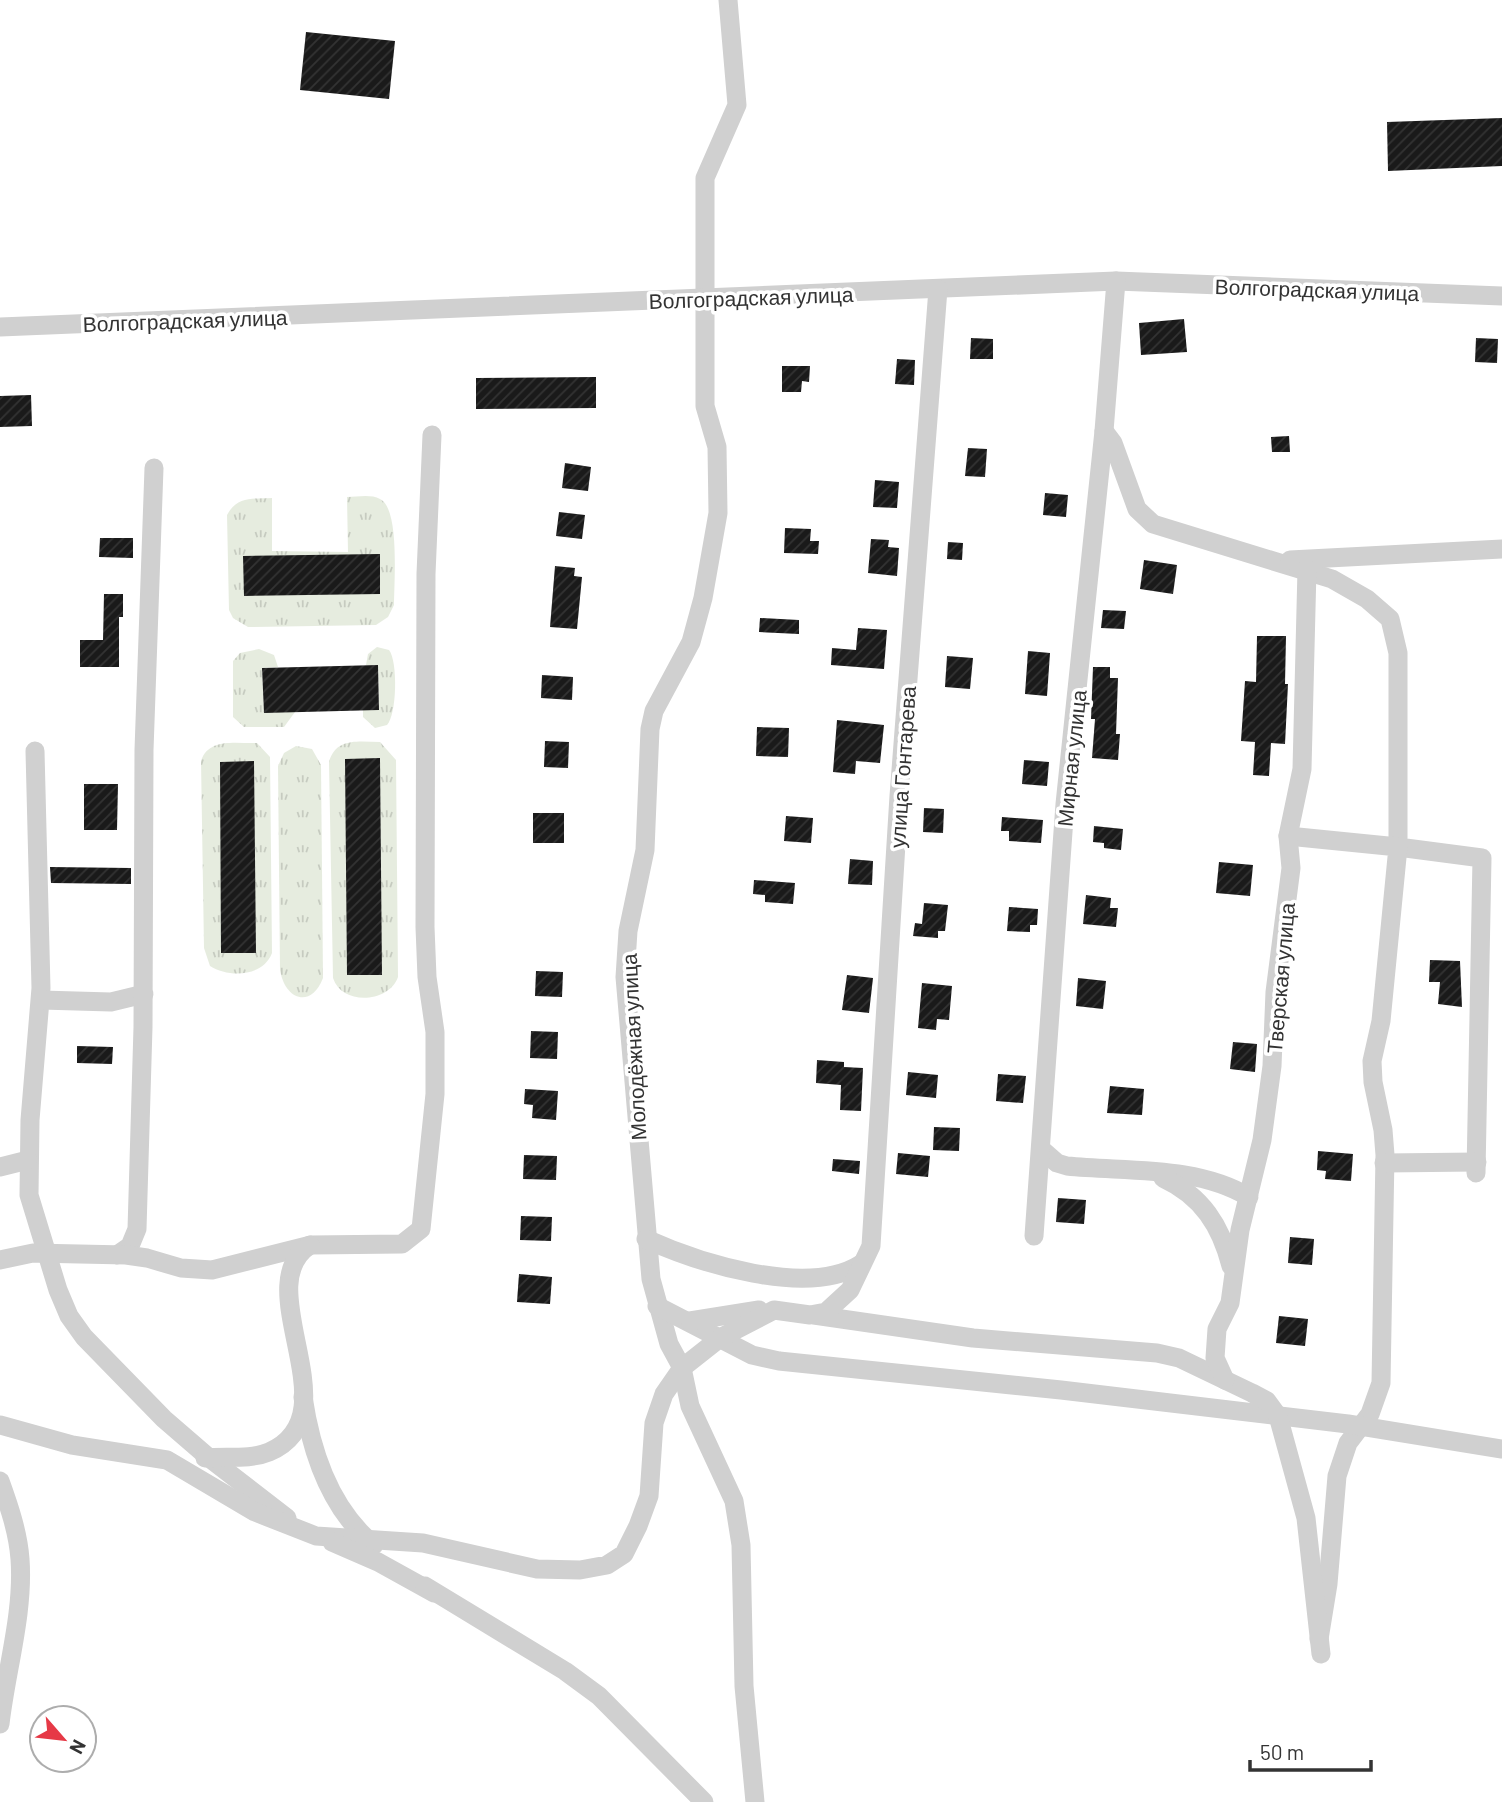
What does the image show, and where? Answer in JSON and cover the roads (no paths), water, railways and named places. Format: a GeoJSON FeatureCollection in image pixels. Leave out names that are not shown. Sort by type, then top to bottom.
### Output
{"type":"FeatureCollection","features":[{"type":"Feature","properties":{"kind":"street","name":"Молодёжная улица"},"geometry":{"type":"LineString","coordinates":[[727,0],[737,105],[705,178],[705,407],[717,447],[718,513],[703,598],[691,642],[654,711],[650,729],[645,850],[628,931],[625,966],[646,1239],[657,1306],[668,1344],[682,1368],[690,1406],[734,1501],[741,1545],[744,1686],[755,1802]]}},
{"type":"Feature","properties":{"kind":"street","name":"Волгоградская улица"},"geometry":{"type":"LineString","coordinates":[[0,327],[456,306],[704,300],[1116,281],[1502,296]]}},
{"type":"Feature","properties":{"kind":"street","name":"Мирная улица"},"geometry":{"type":"LineString","coordinates":[[1034,1236],[1065,804],[1104,431],[1116,281]]}},
{"type":"Feature","properties":{"kind":"street","name":"улица Гонтарева"},"geometry":{"type":"LineString","coordinates":[[861,1264],[871,1246],[899,796],[938,289]]}},
{"type":"Feature","properties":{"kind":"street"},"geometry":{"type":"LineString","coordinates":[[690,1321],[712,1320],[750,1310],[774,1310],[973,1338],[1134,1349],[1179,1358],[1267,1401],[1278,1416],[1306,1518],[1320,1647],[1337,1476],[1348,1443],[1377,1402],[1381,1383],[1384,1163],[1383,1130],[1373,1082],[1373,1060],[1381,1021],[1398,847],[1398,653],[1395,628],[1390,619],[1349,587],[1307,569],[1153,524],[1137,509],[1113,443],[1104,431]]}},
{"type":"Feature","properties":{"kind":"street"},"geometry":{"type":"LineString","coordinates":[[0,1260],[33,1253],[117,1255],[212,1270],[311,1245],[402,1244],[421,1229],[425,1219],[435,1094],[435,1032],[427,976],[425,927],[426,574],[432,435]]}},
{"type":"Feature","properties":{"kind":"street"},"geometry":{"type":"LineString","coordinates":[[117,1255],[130,1246],[137,1229],[144,993],[144,750],[153,468]]}},
{"type":"Feature","properties":{"kind":"street"},"geometry":{"type":"LineString","coordinates":[[1280,561],[1502,549]]}},
{"type":"Feature","properties":{"kind":"street","name":"Тверская улица"},"geometry":{"type":"LineString","coordinates":[[1216,1338],[1230,1303],[1240,1230],[1262,1140],[1272,1066],[1275,992],[1291,868],[1288,836],[1302,769],[1307,569]]}},
{"type":"Feature","properties":{"kind":"street"},"geometry":{"type":"LineString","coordinates":[[35,751],[41,1000],[28,1160],[29,1195],[69,1316],[84,1337],[164,1419],[208,1457],[316,1536],[424,1544],[537,1569],[580,1570],[607,1565],[624,1554],[649,1496],[654,1423],[664,1394],[682,1368],[720,1338],[774,1310]]}},
{"type":"Feature","properties":{"kind":"street"},"geometry":{"type":"LineString","coordinates":[[1288,836],[1502,858]]}},
{"type":"Feature","properties":{"kind":"street"},"geometry":{"type":"LineString","coordinates":[[1384,1163],[1476,1167],[1482,858]]}},
{"type":"Feature","properties":{"kind":"street"},"geometry":{"type":"LineString","coordinates":[[41,1000],[111,1002],[144,993]]}},
{"type":"Feature","properties":{"kind":"street"},"geometry":{"type":"LineString","coordinates":[[1041,1149],[1051,1160],[1067,1166],[1150,1171],[1218,1184],[1249,1197]]}},
{"type":"Feature","properties":{"kind":"street"},"geometry":{"type":"LineString","coordinates":[[0,1167],[28,1160]]}},
{"type":"Feature","properties":{"kind":"street"},"geometry":{"type":"LineString","coordinates":[[1150,1171],[1183,1188],[1213,1218],[1221,1231],[1234,1278]]}},
{"type":"Feature","properties":{"kind":"street"},"geometry":{"type":"LineString","coordinates":[[137,1229],[148,1252],[165,1264]]}},
{"type":"Feature","properties":{"kind":"street"},"geometry":{"type":"LineString","coordinates":[[646,1239],[683,1256],[803,1279],[847,1273],[861,1264]]}},
{"type":"Feature","properties":{"kind":"street"},"geometry":{"type":"LineString","coordinates":[[311,1245],[294,1260],[288,1280],[303,1397],[318,1465],[344,1510],[368,1540],[435,1593]]}},
{"type":"Feature","properties":{"kind":"street"},"geometry":{"type":"LineString","coordinates":[[810,1315],[826,1312],[850,1290],[861,1264]]}},
{"type":"Feature","properties":{"kind":"street"},"geometry":{"type":"LineString","coordinates":[[850,1290],[855,1310],[877,1325]]}},
{"type":"Feature","properties":{"kind":"street"},"geometry":{"type":"LineString","coordinates":[[657,1306],[752,1355],[779,1362],[1061,1390],[1278,1416],[1361,1426],[1502,1449]]}},
{"type":"Feature","properties":{"kind":"street"},"geometry":{"type":"LineString","coordinates":[[1179,1358],[1198,1354],[1216,1338]]}},
{"type":"Feature","properties":{"kind":"street"},"geometry":{"type":"LineString","coordinates":[[1216,1338],[1215,1358],[1225,1380]]}},
{"type":"Feature","properties":{"kind":"street"},"geometry":{"type":"LineString","coordinates":[[0,1425],[72,1445],[167,1460],[260,1455],[284,1443],[298,1426],[303,1397]]}},
{"type":"Feature","properties":{"kind":"street"},"geometry":{"type":"LineString","coordinates":[[167,1460],[256,1512],[378,1562],[565,1671],[599,1696],[704,1802]]}},
{"type":"Feature","properties":{"kind":"street"},"geometry":{"type":"LineString","coordinates":[[0,1481],[10,1509],[20,1560],[17,1605],[0,1724]]}}]}
